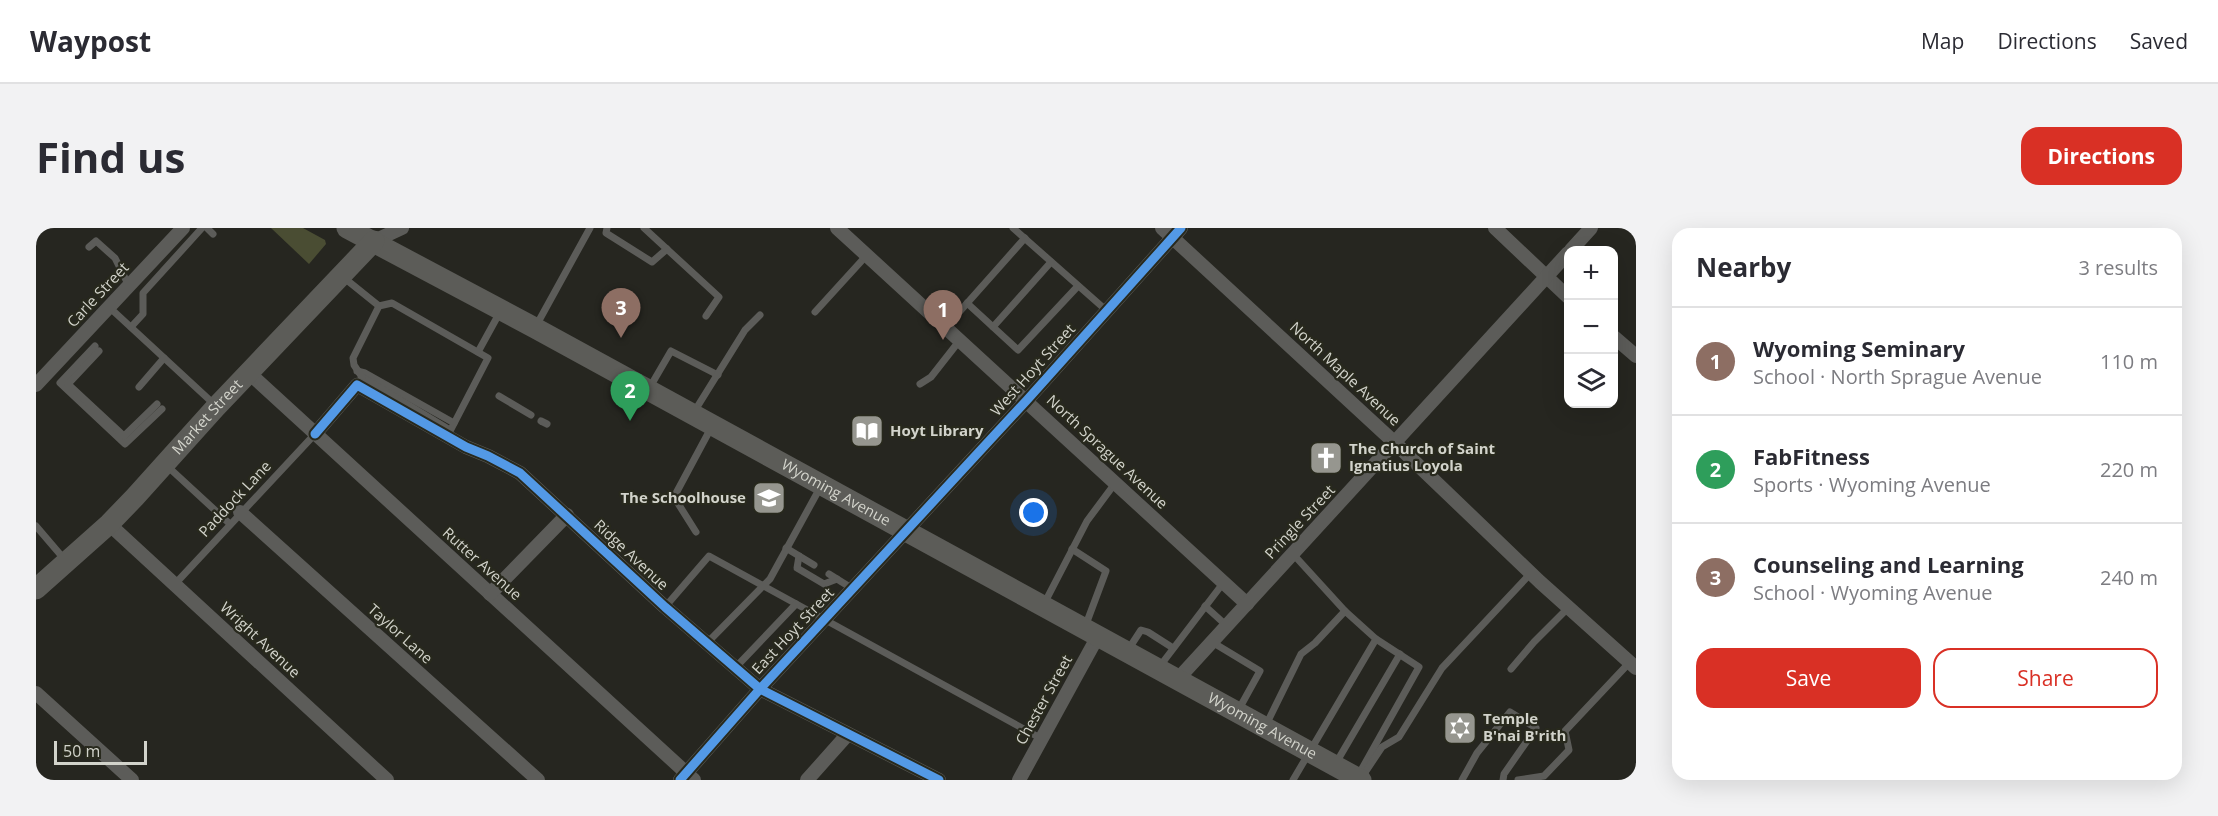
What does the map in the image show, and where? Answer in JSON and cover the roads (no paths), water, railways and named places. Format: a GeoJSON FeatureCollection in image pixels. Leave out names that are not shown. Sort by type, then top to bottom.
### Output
{"type":"FeatureCollection","features":[{"type":"Feature","properties":{"kind":"main road","name":"Wyoming Avenue"},"geometry":{"type":"LineString","coordinates":[[347,228],[377,235],[501,310],[1359,779]]}},
{"type":"Feature","properties":{"kind":"main road","name":"Market Street"},"geometry":{"type":"LineString","coordinates":[[39,582],[110,524],[377,235]]}},
{"type":"Feature","properties":{"kind":"street","name":"Carle Street"},"geometry":{"type":"LineString","coordinates":[[36,385],[183,228]]}},
{"type":"Feature","properties":{"kind":"street","name":"Market Street"},"geometry":{"type":"LineString","coordinates":[[377,235],[402,228]]}},
{"type":"Feature","properties":{"kind":"street","name":"North Sprague Avenue"},"geometry":{"type":"LineString","coordinates":[[837,228],[1247,604]]}},
{"type":"Feature","properties":{"kind":"street"},"geometry":{"type":"LineString","coordinates":[[1495,228],[1564,293]]}},
{"type":"Feature","properties":{"kind":"street","name":"Pringle Street"},"geometry":{"type":"LineString","coordinates":[[1575,246],[1591,228]]}},
{"type":"Feature","properties":{"kind":"street","name":"West Hoyt Street"},"geometry":{"type":"LineString","coordinates":[[906,531],[1107,311],[1172,231]]}},
{"type":"Feature","properties":{"kind":"street","name":"North Maple Avenue"},"geometry":{"type":"LineString","coordinates":[[1172,231],[1532,573],[1633,665]]}},
{"type":"Feature","properties":{"kind":"street","name":"Pringle Street"},"geometry":{"type":"LineString","coordinates":[[1178,680],[1564,259]]}},
{"type":"Feature","properties":{"kind":"street"},"geometry":{"type":"LineString","coordinates":[[1618,340],[1636,356]]}},
{"type":"Feature","properties":{"kind":"street","name":"Rutter Avenue"},"geometry":{"type":"LineString","coordinates":[[249,372],[686,778]]}},
{"type":"Feature","properties":{"kind":"street"},"geometry":{"type":"LineString","coordinates":[[315,434],[359,378]]}},
{"type":"Feature","properties":{"kind":"street","name":"Ridge Avenue"},"geometry":{"type":"LineString","coordinates":[[359,378],[520,473],[664,606],[760,689],[939,780]]}},
{"type":"Feature","properties":{"kind":"street","name":"Taylor Lane"},"geometry":{"type":"LineString","coordinates":[[240,512],[538,780]]}},
{"type":"Feature","properties":{"kind":"street"},"geometry":{"type":"LineString","coordinates":[[490,594],[567,515]]}},
{"type":"Feature","properties":{"kind":"street","name":"Wright Avenue"},"geometry":{"type":"LineString","coordinates":[[110,524],[387,780]]}},
{"type":"Feature","properties":{"kind":"street","name":"East Hoyt Street"},"geometry":{"type":"LineString","coordinates":[[686,778],[760,689],[906,531]]}},
{"type":"Feature","properties":{"kind":"street","name":"Chester Street"},"geometry":{"type":"LineString","coordinates":[[1019,780],[1042,739],[1091,633]]}},
{"type":"Feature","properties":{"kind":"street"},"geometry":{"type":"LineString","coordinates":[[36,693],[132,780]]}},
{"type":"Feature","properties":{"kind":"street"},"geometry":{"type":"LineString","coordinates":[[812,778],[848,734]]}},
{"type":"Feature","properties":{"kind":"lane"},"geometry":{"type":"LineString","coordinates":[[131,327],[143,314],[143,293],[202,228]]}},
{"type":"Feature","properties":{"kind":"lane"},"geometry":{"type":"LineString","coordinates":[[207,228],[213,234]]}},
{"type":"Feature","properties":{"kind":"lane"},"geometry":{"type":"LineString","coordinates":[[535,328],[590,228]]}},
{"type":"Feature","properties":{"kind":"lane"},"geometry":{"type":"LineString","coordinates":[[607,228],[606,233],[652,262],[667,249]]}},
{"type":"Feature","properties":{"kind":"lane"},"geometry":{"type":"LineString","coordinates":[[644,228],[719,297],[706,316]]}},
{"type":"Feature","properties":{"kind":"lane"},"geometry":{"type":"LineString","coordinates":[[1013,228],[1107,311]]}},
{"type":"Feature","properties":{"kind":"lane"},"geometry":{"type":"LineString","coordinates":[[946,327],[1025,238]]}},
{"type":"Feature","properties":{"kind":"lane"},"geometry":{"type":"LineString","coordinates":[[89,247],[96,241],[116,258],[129,286]]}},
{"type":"Feature","properties":{"kind":"lane"},"geometry":{"type":"LineString","coordinates":[[815,312],[867,255]]}},
{"type":"Feature","properties":{"kind":"lane"},"geometry":{"type":"LineString","coordinates":[[993,327],[1051,262]]}},
{"type":"Feature","properties":{"kind":"lane"},"geometry":{"type":"LineString","coordinates":[[341,276],[379,306]]}},
{"type":"Feature","properties":{"kind":"lane"},"geometry":{"type":"LineString","coordinates":[[966,303],[1018,350],[1078,286]]}},
{"type":"Feature","properties":{"kind":"lane"},"geometry":{"type":"LineString","coordinates":[[379,306],[392,303],[488,357],[450,430]]}},
{"type":"Feature","properties":{"kind":"lane"},"geometry":{"type":"LineString","coordinates":[[359,378],[353,358],[379,306]]}},
{"type":"Feature","properties":{"kind":"lane"},"geometry":{"type":"LineString","coordinates":[[109,307],[216,407]]}},
{"type":"Feature","properties":{"kind":"lane"},"geometry":{"type":"LineString","coordinates":[[478,352],[501,310]]}},
{"type":"Feature","properties":{"kind":"lane"},"geometry":{"type":"LineString","coordinates":[[693,415],[745,330],[760,315]]}},
{"type":"Feature","properties":{"kind":"lane"},"geometry":{"type":"LineString","coordinates":[[920,384],[931,377],[960,340]]}},
{"type":"Feature","properties":{"kind":"lane"},"geometry":{"type":"LineString","coordinates":[[97,348],[60,383],[125,444],[159,406]]}},
{"type":"Feature","properties":{"kind":"lane"},"geometry":{"type":"LineString","coordinates":[[648,390],[671,351],[718,375]]}},
{"type":"Feature","properties":{"kind":"lane"},"geometry":{"type":"LineString","coordinates":[[139,387],[164,358]]}},
{"type":"Feature","properties":{"kind":"lane"},"geometry":{"type":"LineString","coordinates":[[499,396],[531,415]]}},
{"type":"Feature","properties":{"kind":"lane"},"geometry":{"type":"LineString","coordinates":[[696,532],[674,497],[712,425]]}},
{"type":"Feature","properties":{"kind":"lane","name":"Paddock Lane"},"geometry":{"type":"LineString","coordinates":[[175,584],[315,434]]}},
{"type":"Feature","properties":{"kind":"lane"},"geometry":{"type":"LineString","coordinates":[[165,464],[230,524]]}},
{"type":"Feature","properties":{"kind":"lane"},"geometry":{"type":"LineString","coordinates":[[1043,606],[1087,521],[1116,482]]}},
{"type":"Feature","properties":{"kind":"lane"},"geometry":{"type":"LineString","coordinates":[[707,643],[770,579],[822,484]]}},
{"type":"Feature","properties":{"kind":"lane"},"geometry":{"type":"LineString","coordinates":[[36,526],[67,561]]}},
{"type":"Feature","properties":{"kind":"lane"},"geometry":{"type":"LineString","coordinates":[[786,548],[814,565]]}},
{"type":"Feature","properties":{"kind":"lane"},"geometry":{"type":"LineString","coordinates":[[1072,549],[1106,571],[1091,633]]}},
{"type":"Feature","properties":{"kind":"lane"},"geometry":{"type":"LineString","coordinates":[[1293,554],[1345,611],[1376,639],[1419,667],[1359,779]]}},
{"type":"Feature","properties":{"kind":"lane"},"geometry":{"type":"LineString","coordinates":[[664,606],[709,556],[1042,739]]}},
{"type":"Feature","properties":{"kind":"lane"},"geometry":{"type":"LineString","coordinates":[[799,556],[797,568],[824,584],[837,579]]}},
{"type":"Feature","properties":{"kind":"lane"},"geometry":{"type":"LineString","coordinates":[[1359,779],[1382,747],[1399,737],[1442,668],[1532,573]]}},
{"type":"Feature","properties":{"kind":"lane"},"geometry":{"type":"LineString","coordinates":[[829,574],[853,589]]}},
{"type":"Feature","properties":{"kind":"lane"},"geometry":{"type":"LineString","coordinates":[[1157,669],[1224,582]]}},
{"type":"Feature","properties":{"kind":"lane"},"geometry":{"type":"LineString","coordinates":[[735,668],[796,604]]}},
{"type":"Feature","properties":{"kind":"lane"},"geometry":{"type":"LineString","coordinates":[[1205,606],[1227,626]]}},
{"type":"Feature","properties":{"kind":"lane"},"geometry":{"type":"LineString","coordinates":[[1511,669],[1569,607]]}},
{"type":"Feature","properties":{"kind":"lane"},"geometry":{"type":"LineString","coordinates":[[1265,728],[1301,654],[1315,643],[1345,611]]}},
{"type":"Feature","properties":{"kind":"lane"},"geometry":{"type":"LineString","coordinates":[[1127,652],[1141,630],[1173,648]]}},
{"type":"Feature","properties":{"kind":"lane"},"geometry":{"type":"LineString","coordinates":[[1293,780],[1376,639]]}},
{"type":"Feature","properties":{"kind":"lane"},"geometry":{"type":"LineString","coordinates":[[1212,642],[1260,671],[1237,712]]}},
{"type":"Feature","properties":{"kind":"lane"},"geometry":{"type":"LineString","coordinates":[[1334,766],[1400,654]]}},
{"type":"Feature","properties":{"kind":"lane"},"geometry":{"type":"LineString","coordinates":[[1518,780],[1544,776],[1569,750],[1565,731],[1633,665]]}},
{"type":"Feature","properties":{"kind":"lane"},"geometry":{"type":"LineString","coordinates":[[1462,780],[1477,753],[1510,712],[1536,728],[1504,774],[1503,780]]}},
{"type":"Feature","properties":{"kind":"place","name":"Counseling and Learning"},"geometry":{"type":"Point","coordinates":[621,338]}},
{"type":"Feature","properties":{"kind":"place","name":"Wyoming Seminary"},"geometry":{"type":"Point","coordinates":[943,340]}},
{"type":"Feature","properties":{"kind":"place","name":"FabFitness"},"geometry":{"type":"Point","coordinates":[630,421]}},
{"type":"Feature","properties":{"kind":"place","name":"Hoyt Library"},"geometry":{"type":"Point","coordinates":[867,431]}},
{"type":"Feature","properties":{"kind":"place","name":"The Church of Saint Ignatius Loyola"},"geometry":{"type":"Point","coordinates":[1326,458]}},
{"type":"Feature","properties":{"kind":"place","name":"The Schoolhouse"},"geometry":{"type":"Point","coordinates":[769,498]}},
{"type":"Feature","properties":{"kind":"place","name":"Temple B'nai B'rith"},"geometry":{"type":"Point","coordinates":[1460,728]}}]}
